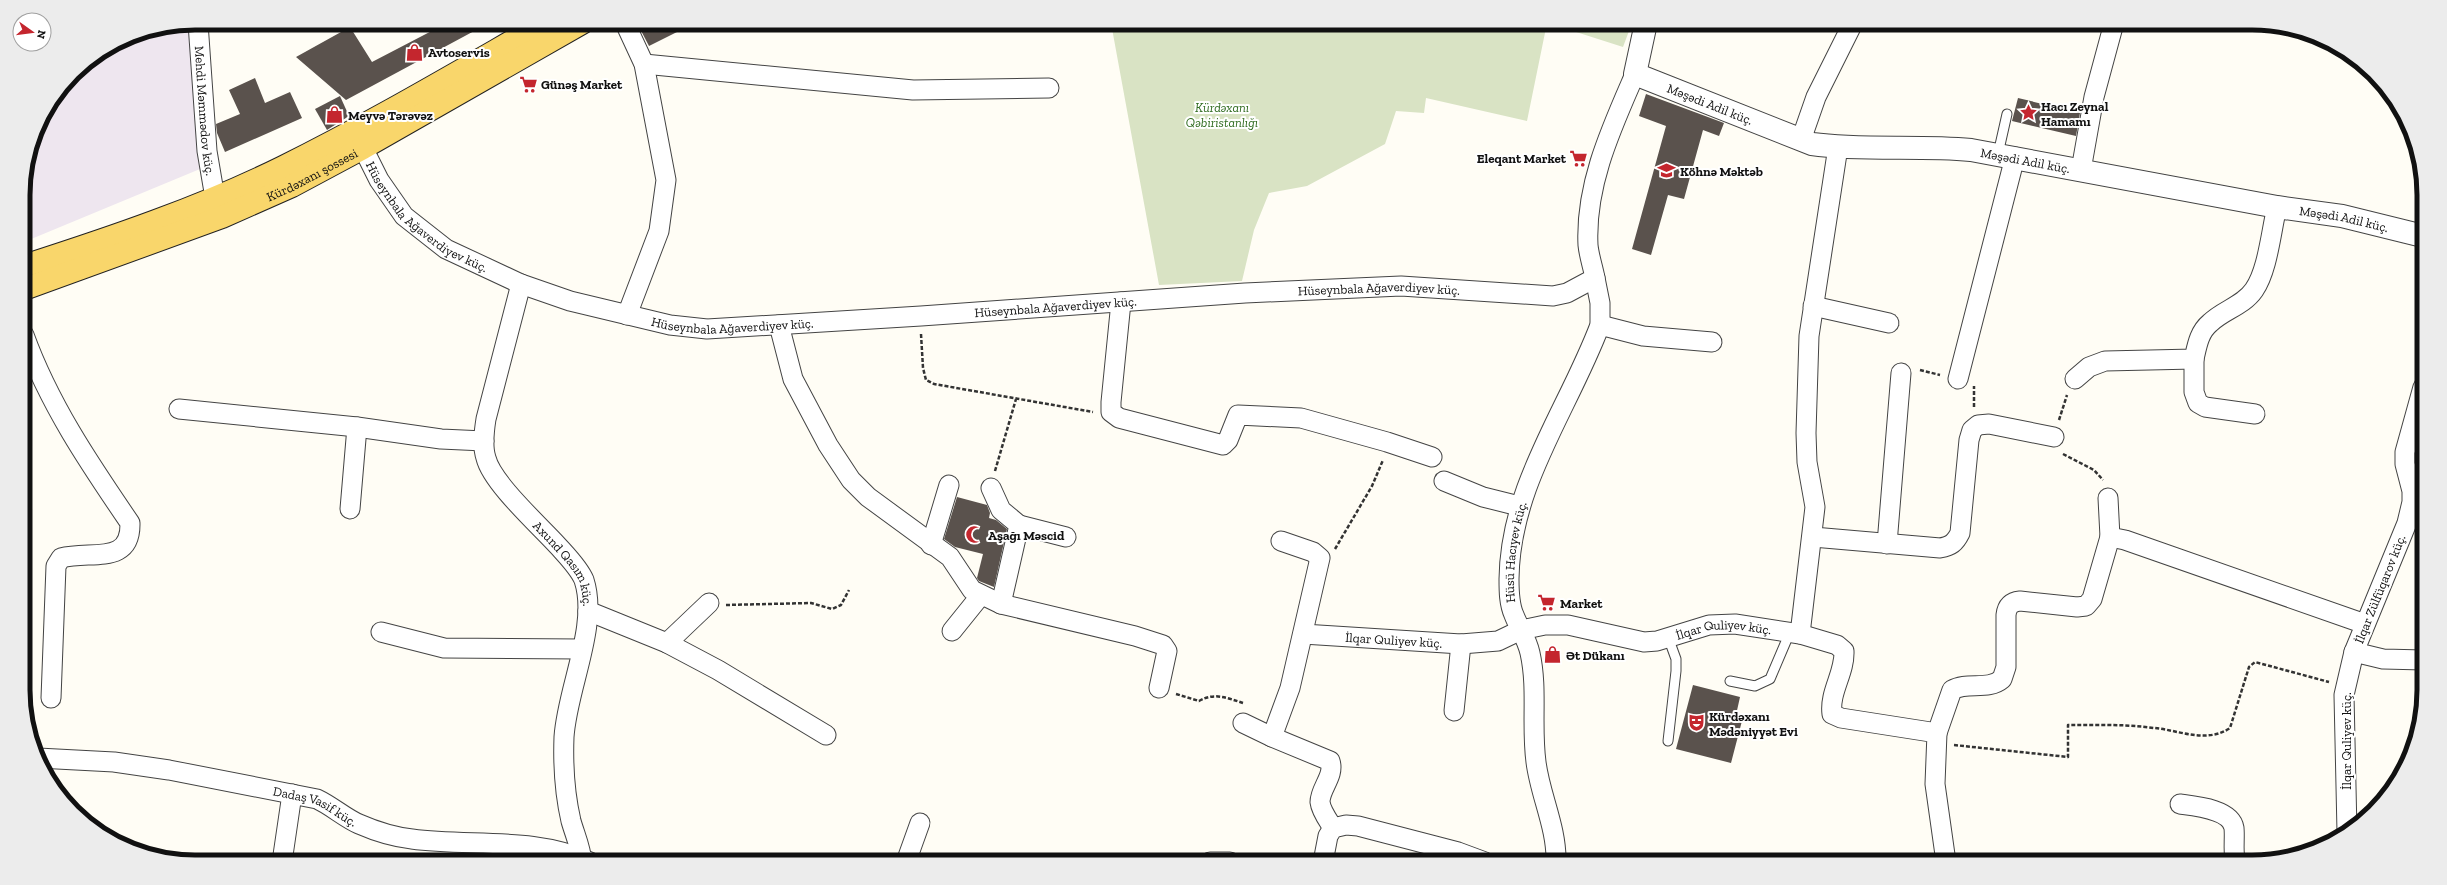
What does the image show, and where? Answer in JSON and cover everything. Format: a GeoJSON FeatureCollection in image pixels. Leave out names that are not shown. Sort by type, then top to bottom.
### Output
{"type":"FeatureCollection","features":[{"type":"Feature","properties":{"kind":"main road","name":"Kürdəxanı şossesi"},"geometry":{"type":"LineString","coordinates":[[30,287],[222,217],[292,186],[359,139],[533,30]]}},
{"type":"Feature","properties":{"kind":"main road","name":"Kürdəxanı şossesi"},"geometry":{"type":"LineString","coordinates":[[30,264],[215,198],[282,168],[359,139],[569,30]]}},
{"type":"Feature","properties":{"kind":"street","name":"Mehdi Məmmədov küç."},"geometry":{"type":"LineString","coordinates":[[198,30],[207,151],[215,198]]}},
{"type":"Feature","properties":{"kind":"street"},"geometry":{"type":"LineString","coordinates":[[627,315],[659,231],[666,180],[644,64],[629,30]]}},
{"type":"Feature","properties":{"kind":"street"},"geometry":{"type":"LineString","coordinates":[[1595,278],[1588,246],[1590,205],[1608,137],[1635,74],[1644,30]]}},
{"type":"Feature","properties":{"kind":"street"},"geometry":{"type":"LineString","coordinates":[[1801,140],[1816,98],[1850,30]]}},
{"type":"Feature","properties":{"kind":"street"},"geometry":{"type":"LineString","coordinates":[[2081,170],[2094,97],[2112,30]]}},
{"type":"Feature","properties":{"kind":"street"},"geometry":{"type":"LineString","coordinates":[[644,64],[912,90],[1049,88]]}},
{"type":"Feature","properties":{"kind":"street","name":"Məşədi Adil küç."},"geometry":{"type":"LineString","coordinates":[[1635,74],[1801,140],[1838,147],[1939,147],[2007,156],[2277,207],[2342,216],[2417,235]]}},
{"type":"Feature","properties":{"kind":"street","name":"Hüseynbala Ağaverdiyev küç."},"geometry":{"type":"LineString","coordinates":[[359,139],[393,202],[420,231],[469,261],[521,284],[570,302],[670,325],[707,329],[921,316],[1245,293],[1401,286],[1553,296],[1567,293],[1595,278]]}},
{"type":"Feature","properties":{"kind":"street"},"geometry":{"type":"LineString","coordinates":[[1795,633],[1813,537],[1815,507],[1807,462],[1806,433],[1809,336],[1838,147]]}},
{"type":"Feature","properties":{"kind":"street"},"geometry":{"type":"LineString","coordinates":[[1958,379],[2007,156]]}},
{"type":"Feature","properties":{"kind":"street"},"geometry":{"type":"LineString","coordinates":[[2255,414],[2205,407],[2198,403],[2194,392],[2194,359],[2200,336],[2209,323],[2238,306],[2254,290],[2261,277],[2277,207]]}},
{"type":"Feature","properties":{"kind":"street","name":"Hüsü Hacıyev küç."},"geometry":{"type":"LineString","coordinates":[[1555,855],[1554,841],[1538,781],[1535,759],[1535,687],[1532,663],[1529,646],[1513,613],[1509,597],[1509,577],[1520,506],[1530,476],[1600,325],[1601,308],[1595,278]]}},
{"type":"Feature","properties":{"kind":"street","name":"Axund Qasım küç."},"geometry":{"type":"LineString","coordinates":[[521,284],[486,419],[484,441],[486,459],[497,479],[568,557],[583,578],[588,594],[588,611],[567,710],[564,744],[564,766],[571,820],[583,855]]}},
{"type":"Feature","properties":{"kind":"street"},"geometry":{"type":"LineString","coordinates":[[1121,302],[1111,412],[1119,418],[1216,445],[1222,445],[1228,440],[1234,419],[1242,414],[1301,418],[1387,442],[1432,457]]}},
{"type":"Feature","properties":{"kind":"street"},"geometry":{"type":"LineString","coordinates":[[1813,306],[1888,323]]}},
{"type":"Feature","properties":{"kind":"street"},"geometry":{"type":"LineString","coordinates":[[779,324],[793,379],[828,445],[851,480],[868,498],[931,545],[950,557],[972,590],[981,596],[1001,604],[1136,636],[1163,645],[1167,651],[1159,688]]}},
{"type":"Feature","properties":{"kind":"street"},"geometry":{"type":"LineString","coordinates":[[1600,325],[1643,336],[1712,342]]}},
{"type":"Feature","properties":{"kind":"street"},"geometry":{"type":"LineString","coordinates":[[30,351],[37,369],[75,443],[130,523],[130,534],[126,546],[116,552],[62,558],[56,566],[51,698]]}},
{"type":"Feature","properties":{"kind":"street"},"geometry":{"type":"LineString","coordinates":[[2075,379],[2088,367],[2105,361],[2194,359]]}},
{"type":"Feature","properties":{"kind":"street"},"geometry":{"type":"LineString","coordinates":[[1887,544],[1901,373]]}},
{"type":"Feature","properties":{"kind":"street"},"geometry":{"type":"LineString","coordinates":[[180,409],[357,427],[441,439],[484,441]]}},
{"type":"Feature","properties":{"kind":"street","name":"İlqar Zülfüqarov küç."},"geometry":{"type":"LineString","coordinates":[[2417,409],[2405,452],[2415,474],[2408,523],[2381,593],[2365,624],[2354,652],[2383,659],[2417,660]]}},
{"type":"Feature","properties":{"kind":"street"},"geometry":{"type":"LineString","coordinates":[[1813,537],[1940,548],[1956,541],[1961,523],[1969,440],[1972,430],[1978,424],[1989,424],[2054,437]]}},
{"type":"Feature","properties":{"kind":"street"},"geometry":{"type":"LineString","coordinates":[[350,509],[357,427]]}},
{"type":"Feature","properties":{"kind":"street"},"geometry":{"type":"LineString","coordinates":[[1444,481],[1483,497],[1520,506]]}},
{"type":"Feature","properties":{"kind":"street"},"geometry":{"type":"LineString","coordinates":[[931,545],[949,485]]}},
{"type":"Feature","properties":{"kind":"street"},"geometry":{"type":"LineString","coordinates":[[991,488],[1001,510],[1019,525],[1066,537]]}},
{"type":"Feature","properties":{"kind":"street"},"geometry":{"type":"LineString","coordinates":[[1945,855],[1935,784],[1936,738],[1952,690],[1958,686],[1992,685],[2002,679],[2006,667],[2006,615],[2007,608],[2012,602],[2020,601],[2077,607],[2086,606],[2092,600],[2110,537],[2108,498]]}},
{"type":"Feature","properties":{"kind":"street"},"geometry":{"type":"LineString","coordinates":[[1001,604],[1019,525]]}},
{"type":"Feature","properties":{"kind":"street"},"geometry":{"type":"LineString","coordinates":[[2110,537],[2125,540],[2365,624]]}},
{"type":"Feature","properties":{"kind":"street"},"geometry":{"type":"LineString","coordinates":[[1272,737],[1290,688],[1320,558],[1313,552],[1281,541]]}},
{"type":"Feature","properties":{"kind":"street"},"geometry":{"type":"LineString","coordinates":[[952,631],[981,596]]}},
{"type":"Feature","properties":{"kind":"street"},"geometry":{"type":"LineString","coordinates":[[667,643],[709,603]]}},
{"type":"Feature","properties":{"kind":"street"},"geometry":{"type":"LineString","coordinates":[[588,611],[667,643],[718,670],[826,735]]}},
{"type":"Feature","properties":{"kind":"street","name":"İlqar Quliyev küç."},"geometry":{"type":"LineString","coordinates":[[1303,634],[1461,644],[1498,641],[1521,630],[1545,625],[1568,625],[1644,642],[1668,637],[1693,629],[1723,624],[1752,626],[1795,633],[1837,645],[1844,651],[1844,660],[1831,702],[1832,714],[1841,718],[1936,738]]}},
{"type":"Feature","properties":{"kind":"street"},"geometry":{"type":"LineString","coordinates":[[381,632],[444,648],[581,649]]}},
{"type":"Feature","properties":{"kind":"street"},"geometry":{"type":"LineString","coordinates":[[1454,711],[1461,644]]}},
{"type":"Feature","properties":{"kind":"street","name":"İlqar Quliyev küç."},"geometry":{"type":"LineString","coordinates":[[2347,825],[2344,740],[2345,687],[2354,652]]}},
{"type":"Feature","properties":{"kind":"street"},"geometry":{"type":"LineString","coordinates":[[1243,723],[1272,737],[1330,761],[1330,773],[1320,801],[1322,810],[1333,828]]}},
{"type":"Feature","properties":{"kind":"street","name":"Dadaş Vasif küç."},"geometry":{"type":"LineString","coordinates":[[45,758],[114,762],[169,770],[317,799],[336,809],[358,824],[393,835],[412,839],[526,846],[563,852],[570,855]]}},
{"type":"Feature","properties":{"kind":"street"},"geometry":{"type":"LineString","coordinates":[[283,855],[292,794]]}},
{"type":"Feature","properties":{"kind":"street"},"geometry":{"type":"LineString","coordinates":[[2180,804],[2210,809],[2229,818],[2234,827],[2233,847],[2234,855]]}},
{"type":"Feature","properties":{"kind":"street"},"geometry":{"type":"LineString","coordinates":[[909,855],[920,823]]}},
{"type":"Feature","properties":{"kind":"street"},"geometry":{"type":"LineString","coordinates":[[1324,855],[1328,836],[1333,828],[1346,825],[1358,826],[1466,855]]}},
{"type":"Feature","properties":{"kind":"lane"},"geometry":{"type":"LineString","coordinates":[[2007,114],[2007,156]]}},
{"type":"Feature","properties":{"kind":"lane"},"geometry":{"type":"LineString","coordinates":[[1730,681],[1755,686],[1770,680],[1795,633]]}},
{"type":"Feature","properties":{"kind":"lane"},"geometry":{"type":"LineString","coordinates":[[1668,637],[1676,659],[1668,741]]}},
{"type":"Feature","properties":{"kind":"path"},"geometry":{"type":"LineString","coordinates":[[921,316],[923,368],[926,380],[934,384],[1016,399],[1092,412],[1111,412]]}},
{"type":"Feature","properties":{"kind":"path"},"geometry":{"type":"LineString","coordinates":[[2075,379],[2069,388],[2054,437],[2054,446],[2058,452],[2094,470],[2103,478],[2108,498]]}},
{"type":"Feature","properties":{"kind":"path"},"geometry":{"type":"LineString","coordinates":[[991,488],[1016,399]]}},
{"type":"Feature","properties":{"kind":"path"},"geometry":{"type":"LineString","coordinates":[[1320,558],[1331,554],[1337,547],[1372,486],[1383,460],[1387,442]]}},
{"type":"Feature","properties":{"kind":"path"},"geometry":{"type":"LineString","coordinates":[[709,603],[734,605],[811,604],[832,609],[841,605],[849,590]]}},
{"type":"Feature","properties":{"kind":"path"},"geometry":{"type":"LineString","coordinates":[[1936,738],[2068,757],[2068,725],[2155,728],[2200,736],[2223,733],[2230,728],[2248,667],[2255,662],[2345,687]]}},
{"type":"Feature","properties":{"kind":"path"},"geometry":{"type":"LineString","coordinates":[[1159,688],[1199,701],[1209,695],[1217,695],[1244,704],[1248,709],[1243,723]]}},
{"type":"Feature","properties":{"kind":"shaded area"},"geometry":{"type":"Polygon","coordinates":[[[190,30],[200,169],[30,240],[31,173],[39,142],[47,122],[58,103],[78,78],[103,58],[122,47],[163,33],[190,30]]]}},
{"type":"Feature","properties":{"kind":"green space","name":"Kürdəxanı Qəbiristanlığı"},"geometry":{"type":"Polygon","coordinates":[[[1112,30],[1546,30],[1527,121],[1426,98],[1424,113],[1396,111],[1385,144],[1307,186],[1269,193],[1254,230],[1242,281],[1159,285],[1112,30]]]}},
{"type":"Feature","properties":{"kind":"green space"},"geometry":{"type":"Polygon","coordinates":[[[1570,30],[1629,30],[1623,47],[1570,30]]]}},
{"type":"Feature","properties":{"kind":"building"},"geometry":{"type":"Polygon","coordinates":[[[345,30],[352,30],[372,62],[434,30],[476,30],[346,100],[296,57],[345,30]]]}},
{"type":"Feature","properties":{"kind":"building"},"geometry":{"type":"Polygon","coordinates":[[[641,30],[681,30],[649,46],[641,30]]]}},
{"type":"Feature","properties":{"kind":"building"},"geometry":{"type":"Polygon","coordinates":[[[255,78],[265,103],[290,92],[302,118],[225,152],[217,133],[216,124],[240,114],[229,90],[255,78]]]}},
{"type":"Feature","properties":{"kind":"building"},"geometry":{"type":"Polygon","coordinates":[[[1646,94],[1724,123],[1719,136],[1703,130],[1684,199],[1668,195],[1651,255],[1632,249],[1666,126],[1639,116],[1646,94]]]}},
{"type":"Feature","properties":{"kind":"building"},"geometry":{"type":"Polygon","coordinates":[[[340,96],[349,116],[327,130],[315,109],[340,96]]]}},
{"type":"Feature","properties":{"kind":"building"},"geometry":{"type":"Polygon","coordinates":[[[2018,98],[2080,113],[2076,136],[2012,121],[2018,98]]]}},
{"type":"Feature","properties":{"kind":"building"},"geometry":{"type":"Polygon","coordinates":[[[957,497],[987,505],[990,513],[989,518],[996,520],[1007,529],[994,587],[979,581],[977,578],[983,554],[955,547],[944,539],[957,497]]]}},
{"type":"Feature","properties":{"kind":"building"},"geometry":{"type":"Polygon","coordinates":[[[1693,685],[1740,697],[1736,715],[1743,717],[1731,763],[1676,749],[1693,685]]]}},
{"type":"Feature","properties":{"kind":"place","name":"Avtoservis"},"geometry":{"type":"Point","coordinates":[415,52]}},
{"type":"Feature","properties":{"kind":"place","name":"Günəş Market"},"geometry":{"type":"Point","coordinates":[528,84]}},
{"type":"Feature","properties":{"kind":"place","name":"Hacı Zeynal Hamamı"},"geometry":{"type":"Point","coordinates":[2028,113]}},
{"type":"Feature","properties":{"kind":"place","name":"Meyvə Tərəvəz"},"geometry":{"type":"Point","coordinates":[335,115]}},
{"type":"Feature","properties":{"kind":"place","name":"Eleqant Market"},"geometry":{"type":"Point","coordinates":[1579,158]}},
{"type":"Feature","properties":{"kind":"place","name":"Köhnə Məktəb"},"geometry":{"type":"Point","coordinates":[1667,171]}},
{"type":"Feature","properties":{"kind":"place","name":"Aşağı Məscid"},"geometry":{"type":"Point","coordinates":[975,535]}},
{"type":"Feature","properties":{"kind":"place","name":"Market"},"geometry":{"type":"Point","coordinates":[1547,603]}},
{"type":"Feature","properties":{"kind":"place","name":"Ət Dükanı"},"geometry":{"type":"Point","coordinates":[1553,655]}},
{"type":"Feature","properties":{"kind":"place","name":"Kürdəxanı Mədəniyyət Evi"},"geometry":{"type":"Point","coordinates":[1696,723]}}]}
